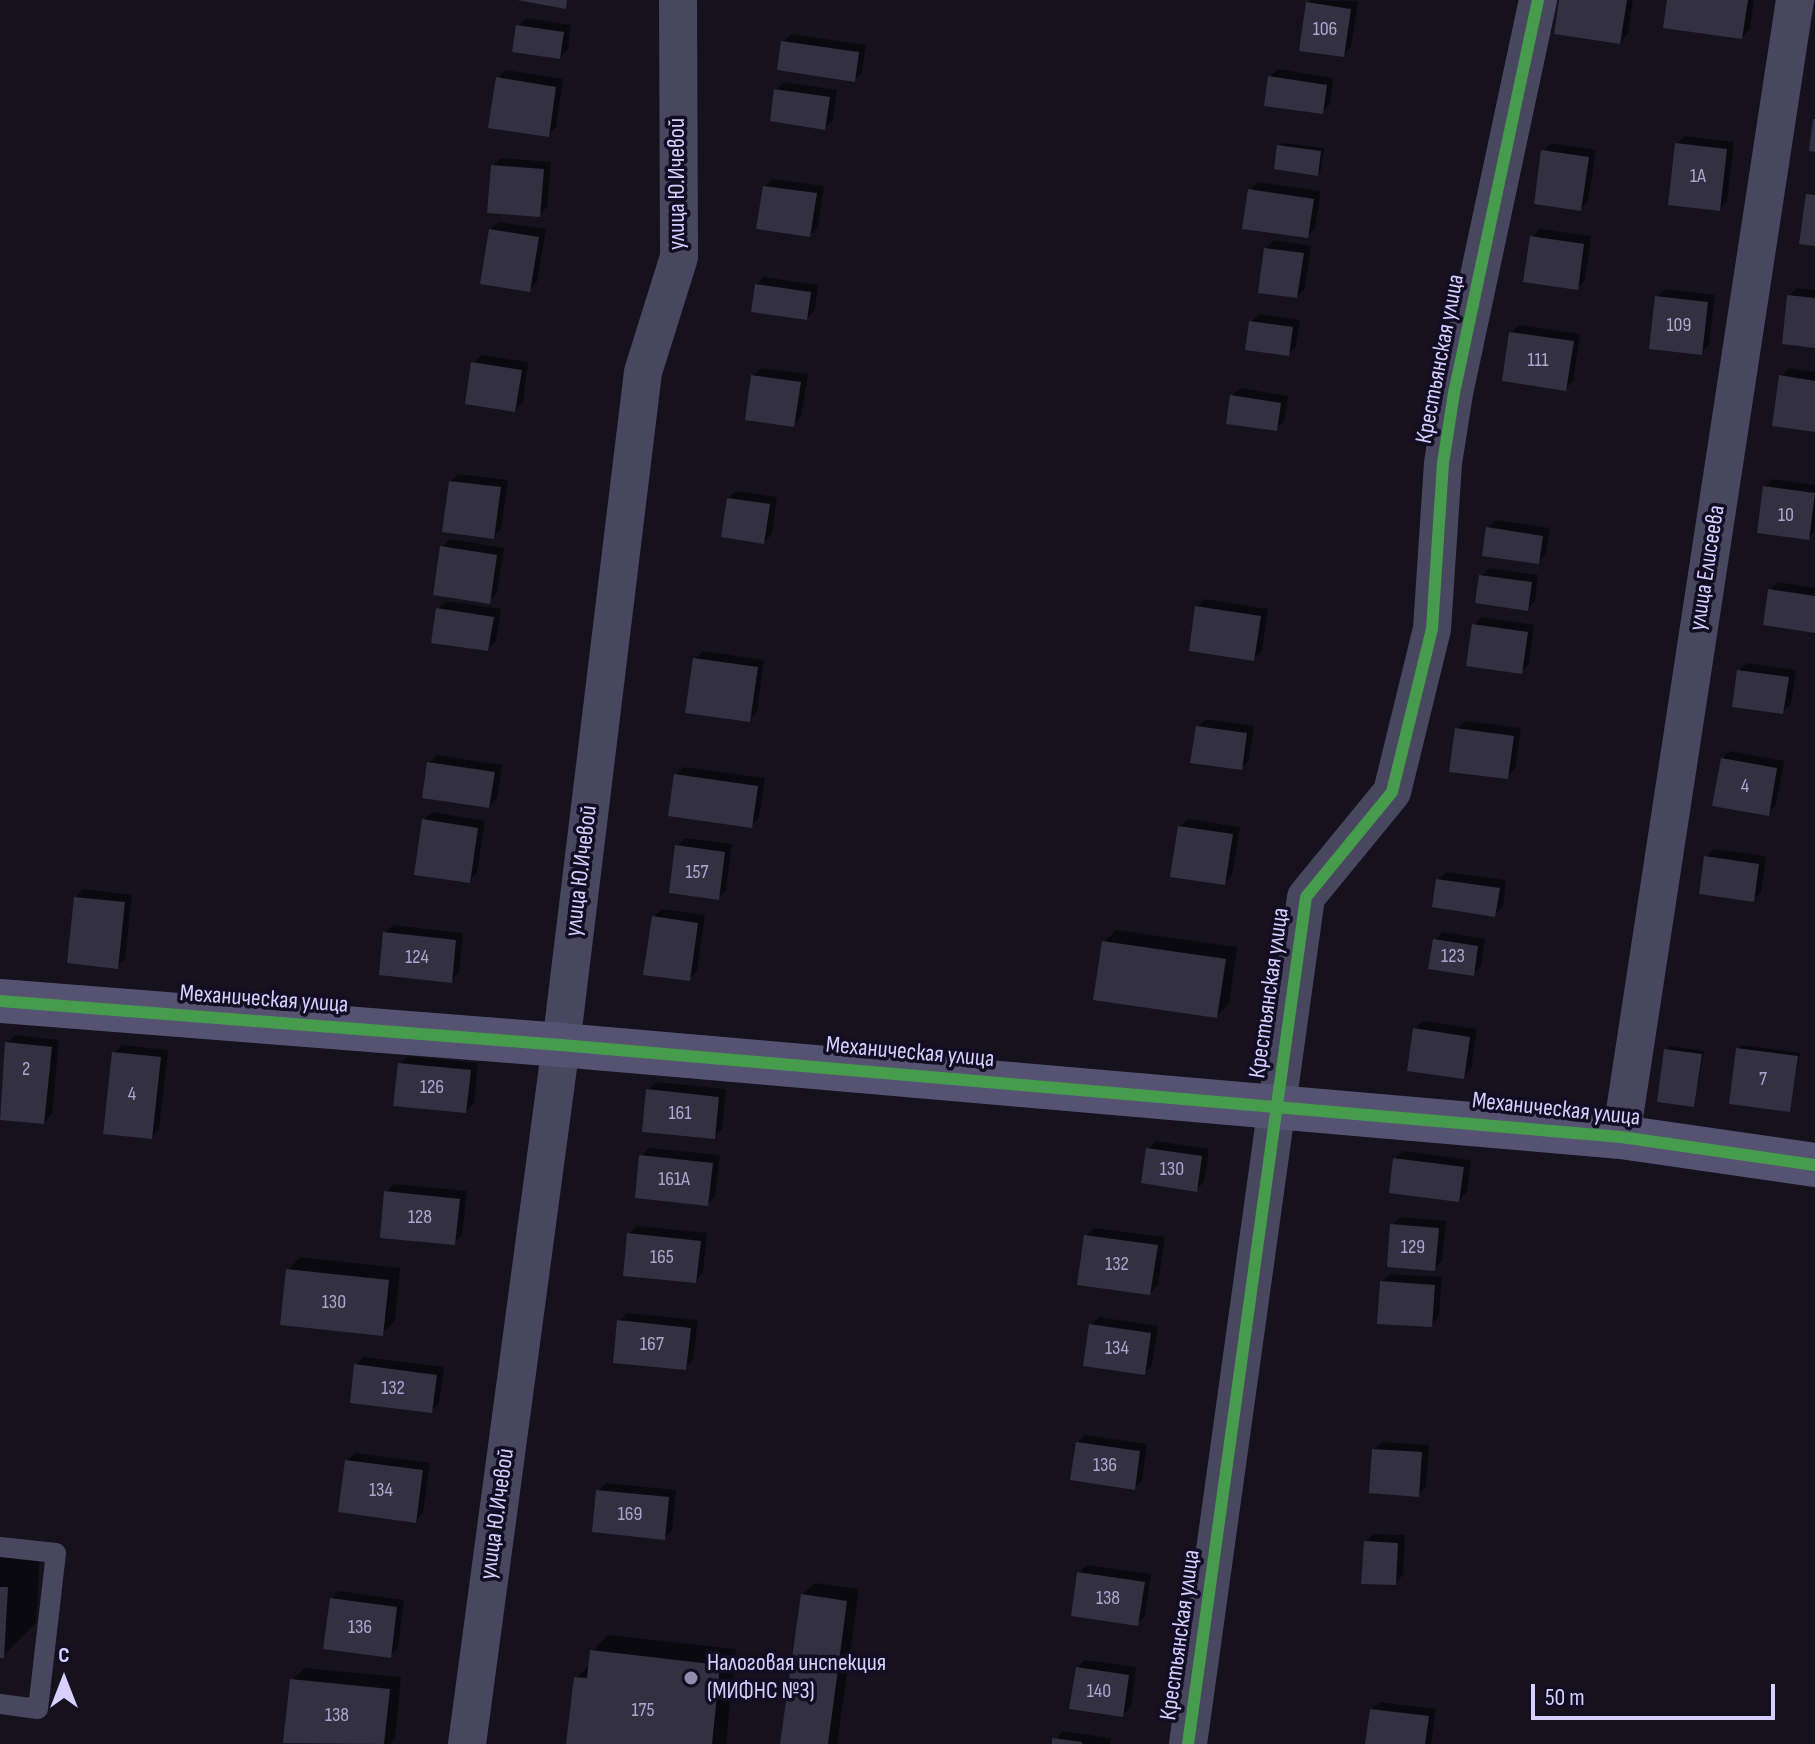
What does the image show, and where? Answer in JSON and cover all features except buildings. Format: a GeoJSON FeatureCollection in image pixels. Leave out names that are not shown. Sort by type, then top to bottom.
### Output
{"type":"FeatureCollection","features":[{"type":"Feature","properties":{"kind":"street","name":"улица Ю.Ичевой"},"geometry":{"type":"LineString","coordinates":[[467,1744],[561,1045],[643,372],[679,257],[678,0]]}},
{"type":"Feature","properties":{"kind":"street","name":"Крестьянская улица"},"geometry":{"type":"LineString","coordinates":[[1188,1744],[1306,897],[1392,792],[1432,629],[1443,463],[1454,393],[1538,0]]}},
{"type":"Feature","properties":{"kind":"street","name":"улица Елисеева"},"geometry":{"type":"LineString","coordinates":[[1621,1137],[1795,0]]}},
{"type":"Feature","properties":{"kind":"street","name":"Механическая улица"},"geometry":{"type":"LineString","coordinates":[[0,1001],[561,1045],[1621,1137],[1815,1165]]}},
{"type":"Feature","properties":{"kind":"lane"},"geometry":{"type":"LineString","coordinates":[[0,1547],[56,1553],[38,1709],[0,1704]]}},
{"type":"Feature","properties":{"kind":"cycle path"},"geometry":{"type":"LineString","coordinates":[[1188,1744],[1306,897],[1392,792],[1432,629],[1443,463],[1454,393],[1538,0]]}},
{"type":"Feature","properties":{"kind":"cycle path"},"geometry":{"type":"LineString","coordinates":[[0,1001],[561,1045],[1621,1137],[1815,1165]]}},
{"type":"Feature","properties":{"kind":"place","name":"Налоговая инспекция (МИФНС №3)"},"geometry":{"type":"Point","coordinates":[691,1678]}}]}
